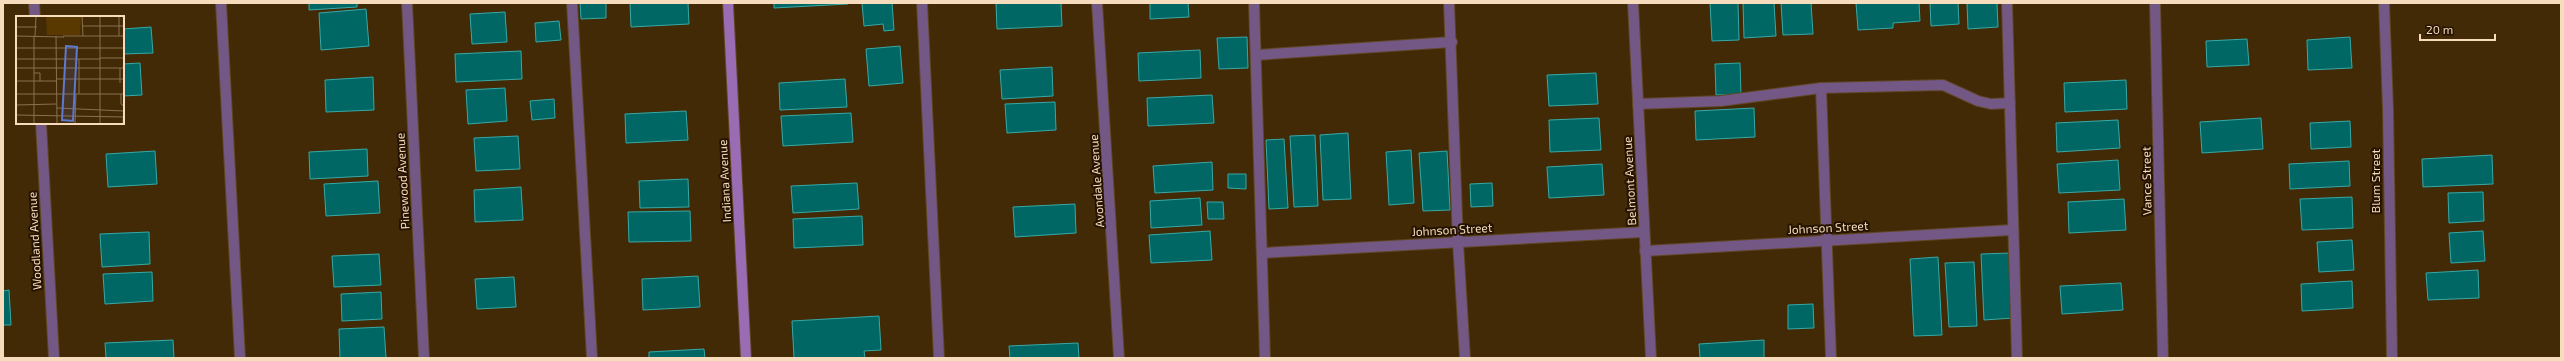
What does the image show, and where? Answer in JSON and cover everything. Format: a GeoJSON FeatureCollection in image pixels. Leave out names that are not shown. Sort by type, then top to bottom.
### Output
{"type":"FeatureCollection","features":[{"type":"Feature","properties":{"kind":"street"},"geometry":{"type":"LineString","coordinates":[[34,3],[35,16]]}},
{"type":"Feature","properties":{"kind":"street"},"geometry":{"type":"LineString","coordinates":[[221,3],[240,358]]}},
{"type":"Feature","properties":{"kind":"street","name":"Pinewood Avenue"},"geometry":{"type":"LineString","coordinates":[[407,3],[424,358]]}},
{"type":"Feature","properties":{"kind":"street"},"geometry":{"type":"LineString","coordinates":[[572,3],[592,358]]}},
{"type":"Feature","properties":{"kind":"street","name":"Indiana Avenue"},"geometry":{"type":"LineString","coordinates":[[728,3],[746,358]]}},
{"type":"Feature","properties":{"kind":"street"},"geometry":{"type":"LineString","coordinates":[[922,3],[939,358]]}},
{"type":"Feature","properties":{"kind":"street","name":"Avondale Avenue"},"geometry":{"type":"LineString","coordinates":[[1097,3],[1119,358]]}},
{"type":"Feature","properties":{"kind":"street"},"geometry":{"type":"LineString","coordinates":[[1254,3],[1265,358]]}},
{"type":"Feature","properties":{"kind":"street"},"geometry":{"type":"LineString","coordinates":[[1449,3],[1452,42],[1458,242],[1465,358]]}},
{"type":"Feature","properties":{"kind":"street","name":"Belmont Avenue"},"geometry":{"type":"LineString","coordinates":[[1633,3],[1651,358]]}},
{"type":"Feature","properties":{"kind":"street"},"geometry":{"type":"LineString","coordinates":[[2007,3],[2012,230],[2018,358]]}},
{"type":"Feature","properties":{"kind":"street","name":"Vance Street"},"geometry":{"type":"LineString","coordinates":[[2155,3],[2163,358]]}},
{"type":"Feature","properties":{"kind":"street","name":"Blum Street"},"geometry":{"type":"LineString","coordinates":[[2384,3],[2388,109],[2392,358]]}},
{"type":"Feature","properties":{"kind":"street"},"geometry":{"type":"LineString","coordinates":[[1256,55],[1452,42]]}},
{"type":"Feature","properties":{"kind":"street"},"geometry":{"type":"LineString","coordinates":[[1638,104],[1721,101],[1821,88],[1943,85],[1978,101],[1991,104],[2010,103]]}},
{"type":"Feature","properties":{"kind":"street"},"geometry":{"type":"LineString","coordinates":[[1821,88],[1831,358]]}},
{"type":"Feature","properties":{"kind":"street","name":"Woodland Avenue"},"geometry":{"type":"LineString","coordinates":[[40,124],[54,358]]}},
{"type":"Feature","properties":{"kind":"street","name":"Johnson Street"},"geometry":{"type":"LineString","coordinates":[[1645,251],[2012,230]]}},
{"type":"Feature","properties":{"kind":"street","name":"Johnson Street"},"geometry":{"type":"LineString","coordinates":[[1262,253],[1644,232]]}},
{"type":"Feature","properties":{"kind":"building"},"geometry":{"type":"Polygon","coordinates":[[[309,3],[357,3],[357,7],[309,10],[309,3]]]}},
{"type":"Feature","properties":{"kind":"building"},"geometry":{"type":"Polygon","coordinates":[[[580,3],[606,3],[606,18],[581,19],[580,3]]]}},
{"type":"Feature","properties":{"kind":"building"},"geometry":{"type":"Polygon","coordinates":[[[630,3],[688,3],[689,24],[631,27],[630,3]]]}},
{"type":"Feature","properties":{"kind":"building"},"geometry":{"type":"Polygon","coordinates":[[[774,3],[848,3],[848,4],[774,8],[774,3]]]}},
{"type":"Feature","properties":{"kind":"building"},"geometry":{"type":"Polygon","coordinates":[[[862,3],[892,3],[894,30],[884,31],[883,24],[864,26],[862,3]]]}},
{"type":"Feature","properties":{"kind":"building"},"geometry":{"type":"Polygon","coordinates":[[[996,3],[1061,3],[1062,26],[997,29],[996,3]]]}},
{"type":"Feature","properties":{"kind":"building"},"geometry":{"type":"Polygon","coordinates":[[[1150,3],[1188,3],[1189,17],[1150,19],[1150,3]]]}},
{"type":"Feature","properties":{"kind":"building"},"geometry":{"type":"Polygon","coordinates":[[[1710,3],[1738,3],[1739,40],[1712,41],[1710,3]]]}},
{"type":"Feature","properties":{"kind":"building"},"geometry":{"type":"Polygon","coordinates":[[[1743,3],[1774,3],[1776,36],[1744,38],[1743,3]]]}},
{"type":"Feature","properties":{"kind":"building"},"geometry":{"type":"Polygon","coordinates":[[[1781,3],[1811,3],[1813,34],[1783,35],[1781,3]]]}},
{"type":"Feature","properties":{"kind":"building"},"geometry":{"type":"Polygon","coordinates":[[[1856,3],[1919,3],[1920,21],[1893,23],[1893,28],[1858,30],[1856,3]]]}},
{"type":"Feature","properties":{"kind":"building"},"geometry":{"type":"Polygon","coordinates":[[[1930,3],[1958,3],[1959,24],[1931,26],[1930,3]]]}},
{"type":"Feature","properties":{"kind":"building"},"geometry":{"type":"Polygon","coordinates":[[[1967,3],[1997,3],[1998,27],[1968,29],[1967,3]]]}},
{"type":"Feature","properties":{"kind":"building"},"geometry":{"type":"Polygon","coordinates":[[[366,9],[369,46],[321,50],[319,13],[366,9]]]}},
{"type":"Feature","properties":{"kind":"building"},"geometry":{"type":"Polygon","coordinates":[[[505,12],[507,42],[472,44],[470,14],[505,12]]]}},
{"type":"Feature","properties":{"kind":"building"},"geometry":{"type":"Polygon","coordinates":[[[559,21],[561,40],[536,42],[535,23],[559,21]]]}},
{"type":"Feature","properties":{"kind":"building"},"geometry":{"type":"Polygon","coordinates":[[[151,27],[153,53],[124,54],[124,29],[151,27]]]}},
{"type":"Feature","properties":{"kind":"building"},"geometry":{"type":"Polygon","coordinates":[[[1247,37],[1248,68],[1219,69],[1217,38],[1247,37]]]}},
{"type":"Feature","properties":{"kind":"building"},"geometry":{"type":"Polygon","coordinates":[[[2350,37],[2352,68],[2308,70],[2307,40],[2350,37]]]}},
{"type":"Feature","properties":{"kind":"building"},"geometry":{"type":"Polygon","coordinates":[[[2247,39],[2249,65],[2207,67],[2206,41],[2247,39]]]}},
{"type":"Feature","properties":{"kind":"building"},"geometry":{"type":"Polygon","coordinates":[[[900,46],[903,83],[869,86],[866,49],[900,46]]]}},
{"type":"Feature","properties":{"kind":"building"},"geometry":{"type":"Polygon","coordinates":[[[1200,50],[1201,78],[1139,81],[1138,53],[1200,50]]]}},
{"type":"Feature","properties":{"kind":"building"},"geometry":{"type":"Polygon","coordinates":[[[521,51],[522,79],[456,82],[455,54],[521,51]]]}},
{"type":"Feature","properties":{"kind":"building"},"geometry":{"type":"Polygon","coordinates":[[[140,63],[142,95],[124,96],[124,64],[140,63]]]}},
{"type":"Feature","properties":{"kind":"building"},"geometry":{"type":"Polygon","coordinates":[[[1740,63],[1741,94],[1716,95],[1715,64],[1740,63]]]}},
{"type":"Feature","properties":{"kind":"building"},"geometry":{"type":"Polygon","coordinates":[[[1052,67],[1053,96],[1002,99],[1000,70],[1052,67]]]}},
{"type":"Feature","properties":{"kind":"building"},"geometry":{"type":"Polygon","coordinates":[[[1596,73],[1598,104],[1549,106],[1547,75],[1596,73]]]}},
{"type":"Feature","properties":{"kind":"building"},"geometry":{"type":"Polygon","coordinates":[[[373,77],[374,110],[326,112],[325,80],[373,77]]]}},
{"type":"Feature","properties":{"kind":"building"},"geometry":{"type":"Polygon","coordinates":[[[845,79],[847,107],[780,110],[779,83],[845,79]]]}},
{"type":"Feature","properties":{"kind":"building"},"geometry":{"type":"Polygon","coordinates":[[[2126,80],[2127,109],[2065,112],[2064,83],[2126,80]]]}},
{"type":"Feature","properties":{"kind":"building"},"geometry":{"type":"Polygon","coordinates":[[[505,88],[507,121],[468,124],[466,90],[505,88]]]}},
{"type":"Feature","properties":{"kind":"building"},"geometry":{"type":"Polygon","coordinates":[[[1212,95],[1214,123],[1148,126],[1147,98],[1212,95]]]}},
{"type":"Feature","properties":{"kind":"building"},"geometry":{"type":"Polygon","coordinates":[[[554,99],[555,118],[532,120],[530,101],[554,99]]]}},
{"type":"Feature","properties":{"kind":"building"},"geometry":{"type":"Polygon","coordinates":[[[1055,102],[1056,130],[1007,133],[1005,104],[1055,102]]]}},
{"type":"Feature","properties":{"kind":"building"},"geometry":{"type":"Polygon","coordinates":[[[1754,108],[1755,137],[1696,140],[1695,111],[1754,108]]]}},
{"type":"Feature","properties":{"kind":"building"},"geometry":{"type":"Polygon","coordinates":[[[686,111],[688,140],[626,143],[625,114],[686,111]]]}},
{"type":"Feature","properties":{"kind":"building"},"geometry":{"type":"Polygon","coordinates":[[[851,113],[853,142],[783,146],[781,116],[851,113]]]}},
{"type":"Feature","properties":{"kind":"building"},"geometry":{"type":"Polygon","coordinates":[[[1599,118],[1601,150],[1550,152],[1549,120],[1599,118]]]}},
{"type":"Feature","properties":{"kind":"building"},"geometry":{"type":"Polygon","coordinates":[[[2261,118],[2263,149],[2202,153],[2200,122],[2261,118]]]}},
{"type":"Feature","properties":{"kind":"building"},"geometry":{"type":"Polygon","coordinates":[[[2118,120],[2120,148],[2057,152],[2056,123],[2118,120]]]}},
{"type":"Feature","properties":{"kind":"building"},"geometry":{"type":"Polygon","coordinates":[[[2350,121],[2351,147],[2311,149],[2310,123],[2350,121]]]}},
{"type":"Feature","properties":{"kind":"building"},"geometry":{"type":"Polygon","coordinates":[[[1348,133],[1351,199],[1323,200],[1320,135],[1348,133]]]}},
{"type":"Feature","properties":{"kind":"building"},"geometry":{"type":"Polygon","coordinates":[[[1315,135],[1318,206],[1294,207],[1290,136],[1315,135]]]}},
{"type":"Feature","properties":{"kind":"building"},"geometry":{"type":"Polygon","coordinates":[[[518,136],[520,169],[476,171],[474,138],[518,136]]]}},
{"type":"Feature","properties":{"kind":"building"},"geometry":{"type":"Polygon","coordinates":[[[1284,139],[1288,208],[1269,209],[1266,140],[1284,139]]]}},
{"type":"Feature","properties":{"kind":"building"},"geometry":{"type":"Polygon","coordinates":[[[367,149],[368,176],[310,179],[309,152],[367,149]]]}},
{"type":"Feature","properties":{"kind":"building"},"geometry":{"type":"Polygon","coordinates":[[[1411,150],[1414,203],[1389,205],[1386,152],[1411,150]]]}},
{"type":"Feature","properties":{"kind":"building"},"geometry":{"type":"Polygon","coordinates":[[[155,151],[157,184],[108,187],[106,154],[155,151]]]}},
{"type":"Feature","properties":{"kind":"building"},"geometry":{"type":"Polygon","coordinates":[[[1447,151],[1450,210],[1423,211],[1419,153],[1447,151]]]}},
{"type":"Feature","properties":{"kind":"building"},"geometry":{"type":"Polygon","coordinates":[[[2492,155],[2493,184],[2423,187],[2422,159],[2492,155]]]}},
{"type":"Feature","properties":{"kind":"building"},"geometry":{"type":"Polygon","coordinates":[[[2118,160],[2120,190],[2059,193],[2057,164],[2118,160]]]}},
{"type":"Feature","properties":{"kind":"building"},"geometry":{"type":"Polygon","coordinates":[[[2349,161],[2350,186],[2290,189],[2289,164],[2349,161]]]}},
{"type":"Feature","properties":{"kind":"building"},"geometry":{"type":"Polygon","coordinates":[[[1212,162],[1213,190],[1155,193],[1153,166],[1212,162]]]}},
{"type":"Feature","properties":{"kind":"building"},"geometry":{"type":"Polygon","coordinates":[[[1602,164],[1604,195],[1549,198],[1547,167],[1602,164]]]}},
{"type":"Feature","properties":{"kind":"building"},"geometry":{"type":"Polygon","coordinates":[[[1228,174],[1246,174],[1246,189],[1228,188],[1228,174]]]}},
{"type":"Feature","properties":{"kind":"building"},"geometry":{"type":"Polygon","coordinates":[[[688,179],[689,207],[640,208],[639,181],[688,179]]]}},
{"type":"Feature","properties":{"kind":"building"},"geometry":{"type":"Polygon","coordinates":[[[378,181],[380,213],[326,216],[324,184],[378,181]]]}},
{"type":"Feature","properties":{"kind":"building"},"geometry":{"type":"Polygon","coordinates":[[[857,183],[859,209],[793,213],[791,186],[857,183]]]}},
{"type":"Feature","properties":{"kind":"building"},"geometry":{"type":"Polygon","coordinates":[[[1492,183],[1493,206],[1471,207],[1470,184],[1492,183]]]}},
{"type":"Feature","properties":{"kind":"building"},"geometry":{"type":"Polygon","coordinates":[[[521,187],[523,220],[475,222],[474,190],[521,187]]]}},
{"type":"Feature","properties":{"kind":"building"},"geometry":{"type":"Polygon","coordinates":[[[2483,192],[2484,221],[2449,223],[2448,193],[2483,192]]]}},
{"type":"Feature","properties":{"kind":"building"},"geometry":{"type":"Polygon","coordinates":[[[2352,197],[2353,228],[2302,230],[2300,199],[2352,197]]]}},
{"type":"Feature","properties":{"kind":"building"},"geometry":{"type":"Polygon","coordinates":[[[1200,198],[1202,225],[1151,228],[1150,201],[1200,198]]]}},
{"type":"Feature","properties":{"kind":"building"},"geometry":{"type":"Polygon","coordinates":[[[2124,199],[2126,230],[2069,233],[2068,202],[2124,199]]]}},
{"type":"Feature","properties":{"kind":"building"},"geometry":{"type":"Polygon","coordinates":[[[1207,202],[1223,202],[1224,219],[1208,219],[1207,202]]]}},
{"type":"Feature","properties":{"kind":"building"},"geometry":{"type":"Polygon","coordinates":[[[1075,204],[1076,233],[1015,237],[1013,207],[1075,204]]]}},
{"type":"Feature","properties":{"kind":"building"},"geometry":{"type":"Polygon","coordinates":[[[690,211],[691,241],[629,242],[628,212],[690,211]]]}},
{"type":"Feature","properties":{"kind":"building"},"geometry":{"type":"Polygon","coordinates":[[[862,216],[863,245],[794,248],[793,219],[862,216]]]}},
{"type":"Feature","properties":{"kind":"building"},"geometry":{"type":"Polygon","coordinates":[[[1210,231],[1212,260],[1151,263],[1149,235],[1210,231]]]}},
{"type":"Feature","properties":{"kind":"building"},"geometry":{"type":"Polygon","coordinates":[[[2483,231],[2485,261],[2451,263],[2449,233],[2483,231]]]}},
{"type":"Feature","properties":{"kind":"building"},"geometry":{"type":"Polygon","coordinates":[[[149,232],[150,264],[102,267],[100,234],[149,232]]]}},
{"type":"Feature","properties":{"kind":"building"},"geometry":{"type":"Polygon","coordinates":[[[2352,240],[2354,270],[2319,272],[2317,242],[2352,240]]]}},
{"type":"Feature","properties":{"kind":"building"},"geometry":{"type":"Polygon","coordinates":[[[2010,253],[2013,318],[1984,320],[1981,254],[2010,253]]]}},
{"type":"Feature","properties":{"kind":"building"},"geometry":{"type":"Polygon","coordinates":[[[379,254],[381,285],[334,287],[332,256],[379,254]]]}},
{"type":"Feature","properties":{"kind":"building"},"geometry":{"type":"Polygon","coordinates":[[[1938,257],[1942,335],[1914,336],[1910,259],[1938,257]]]}},
{"type":"Feature","properties":{"kind":"building"},"geometry":{"type":"Polygon","coordinates":[[[1974,262],[1977,326],[1949,327],[1945,263],[1974,262]]]}},
{"type":"Feature","properties":{"kind":"building"},"geometry":{"type":"Polygon","coordinates":[[[2478,270],[2479,298],[2428,300],[2426,273],[2478,270]]]}},
{"type":"Feature","properties":{"kind":"building"},"geometry":{"type":"Polygon","coordinates":[[[152,272],[153,301],[105,304],[103,274],[152,272]]]}},
{"type":"Feature","properties":{"kind":"building"},"geometry":{"type":"Polygon","coordinates":[[[698,276],[700,307],[643,310],[642,279],[698,276]]]}},
{"type":"Feature","properties":{"kind":"building"},"geometry":{"type":"Polygon","coordinates":[[[514,277],[516,307],[477,309],[475,279],[514,277]]]}},
{"type":"Feature","properties":{"kind":"building"},"geometry":{"type":"Polygon","coordinates":[[[2352,281],[2353,308],[2302,311],[2301,284],[2352,281]]]}},
{"type":"Feature","properties":{"kind":"building"},"geometry":{"type":"Polygon","coordinates":[[[2121,283],[2123,310],[2062,314],[2060,286],[2121,283]]]}},
{"type":"Feature","properties":{"kind":"building"},"geometry":{"type":"Polygon","coordinates":[[[9,290],[11,325],[3,325],[3,291],[9,290]]]}},
{"type":"Feature","properties":{"kind":"building"},"geometry":{"type":"Polygon","coordinates":[[[381,292],[382,319],[342,321],[341,294],[381,292]]]}},
{"type":"Feature","properties":{"kind":"building"},"geometry":{"type":"Polygon","coordinates":[[[1813,304],[1814,328],[1788,329],[1788,305],[1813,304]]]}},
{"type":"Feature","properties":{"kind":"building"},"geometry":{"type":"Polygon","coordinates":[[[879,316],[881,350],[864,351],[865,358],[794,358],[792,321],[879,316]]]}},
{"type":"Feature","properties":{"kind":"building"},"geometry":{"type":"Polygon","coordinates":[[[384,327],[386,358],[340,358],[339,329],[384,327]]]}},
{"type":"Feature","properties":{"kind":"building"},"geometry":{"type":"Polygon","coordinates":[[[173,340],[174,358],[106,358],[105,343],[173,340]]]}},
{"type":"Feature","properties":{"kind":"building"},"geometry":{"type":"Polygon","coordinates":[[[1764,340],[1764,358],[1700,358],[1699,344],[1764,340]]]}},
{"type":"Feature","properties":{"kind":"building"},"geometry":{"type":"Polygon","coordinates":[[[1078,343],[1079,358],[1010,358],[1009,346],[1078,343]]]}},
{"type":"Feature","properties":{"kind":"building"},"geometry":{"type":"Polygon","coordinates":[[[704,349],[705,358],[649,358],[649,352],[704,349]]]}}]}
